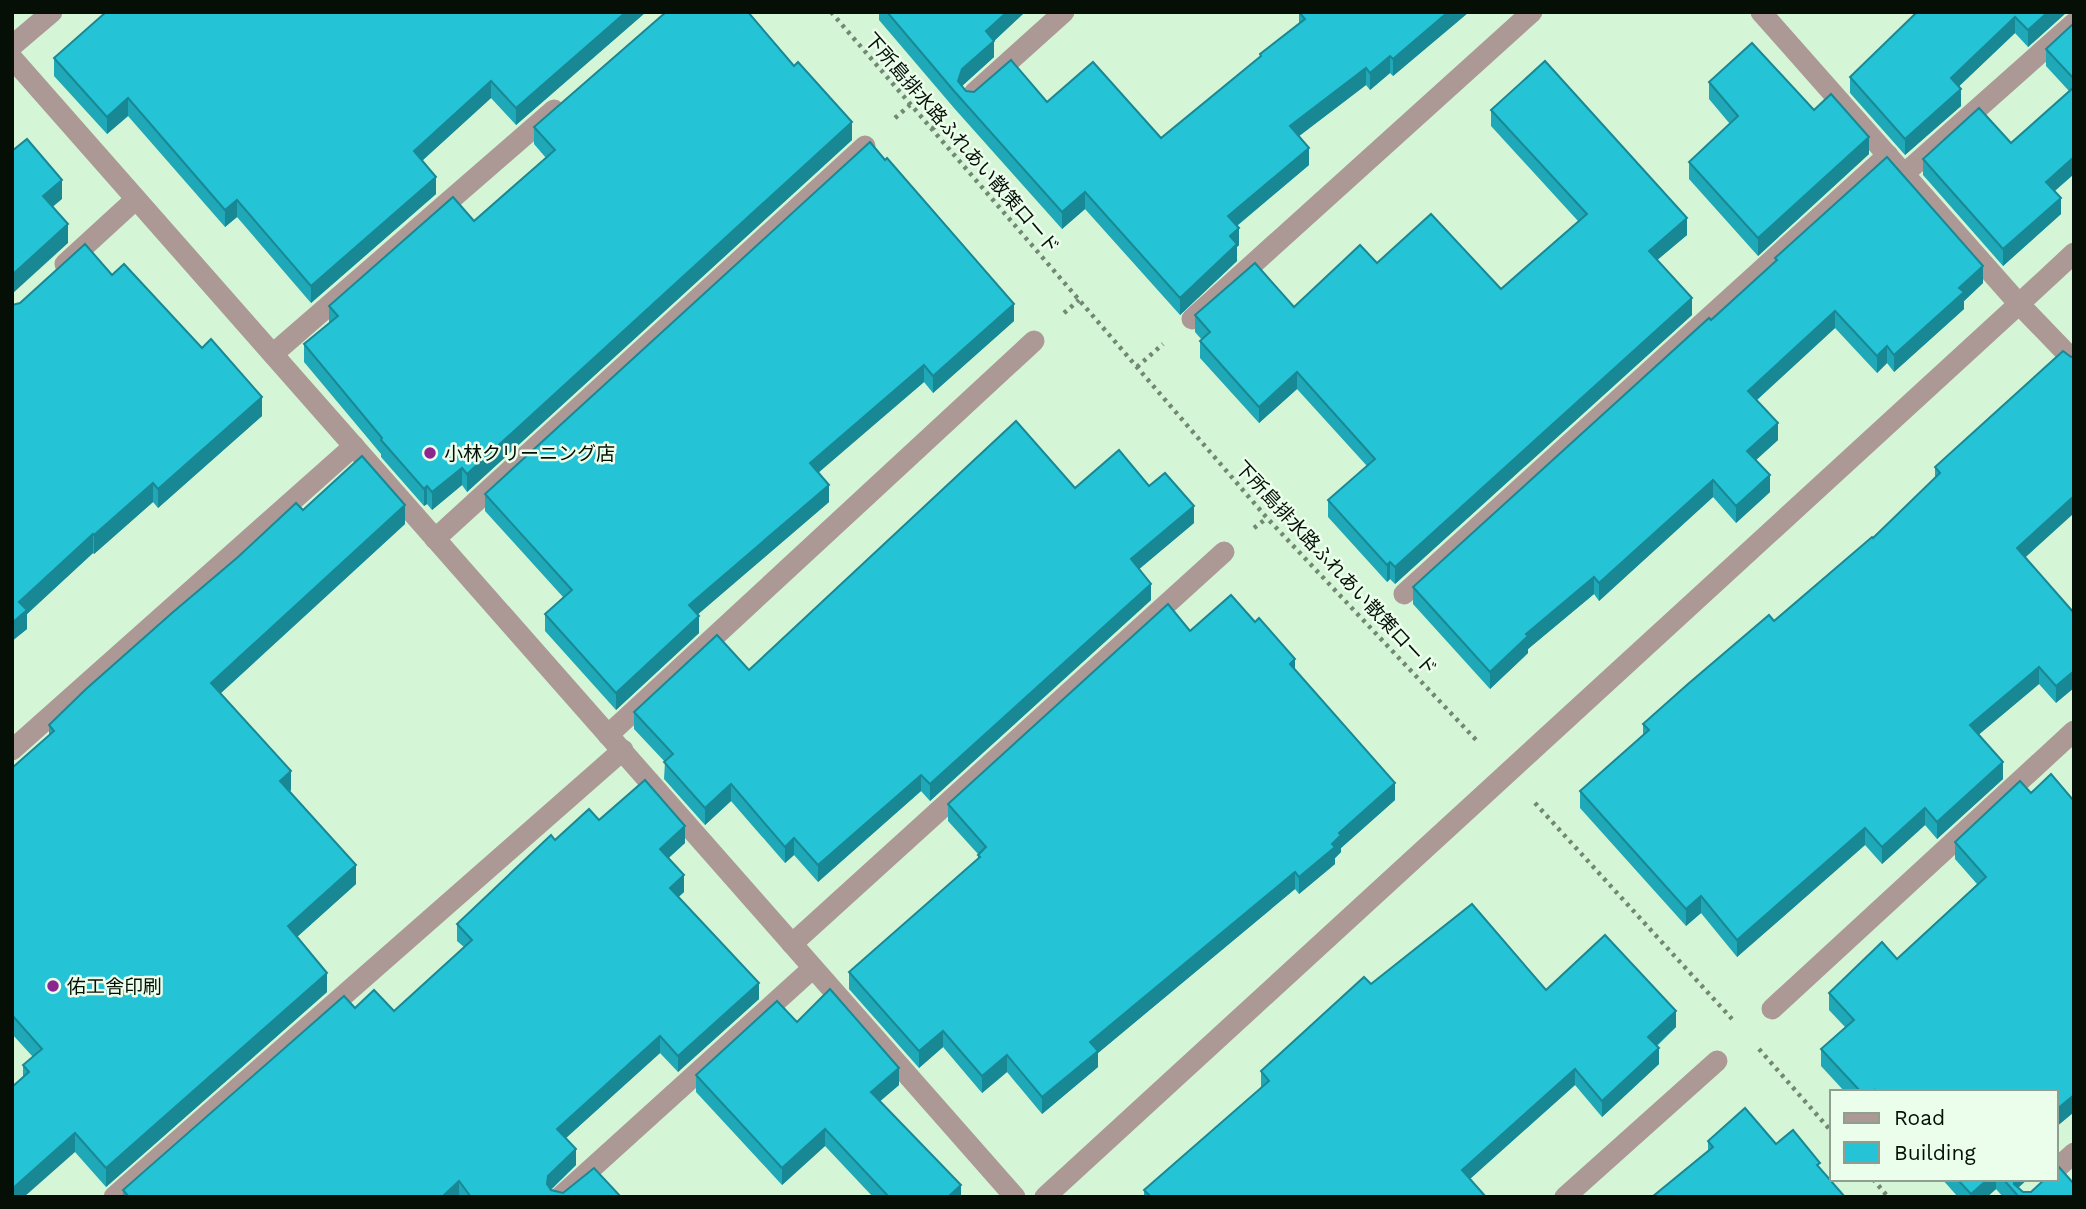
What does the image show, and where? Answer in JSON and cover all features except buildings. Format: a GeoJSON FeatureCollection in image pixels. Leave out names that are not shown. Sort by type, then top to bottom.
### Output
{"type":"FeatureCollection","features":[{"type":"Feature","properties":{"kind":"street"},"geometry":{"type":"LineString","coordinates":[[12,46],[52,12]]}},
{"type":"Feature","properties":{"kind":"street"},"geometry":{"type":"LineString","coordinates":[[971,96],[1064,12]]}},
{"type":"Feature","properties":{"kind":"street"},"geometry":{"type":"LineString","coordinates":[[1192,319],[1532,12]]}},
{"type":"Feature","properties":{"kind":"street"},"geometry":{"type":"LineString","coordinates":[[1761,12],[2019,304],[2074,361]]}},
{"type":"Feature","properties":{"kind":"street"},"geometry":{"type":"LineString","coordinates":[[1904,174],[2074,23]]}},
{"type":"Feature","properties":{"kind":"street"},"geometry":{"type":"LineString","coordinates":[[12,58],[1015,1197]]}},
{"type":"Feature","properties":{"kind":"street"},"geometry":{"type":"LineString","coordinates":[[273,354],[573,93]]}},
{"type":"Feature","properties":{"kind":"street"},"geometry":{"type":"LineString","coordinates":[[435,538],[865,146]]}},
{"type":"Feature","properties":{"kind":"street"},"geometry":{"type":"LineString","coordinates":[[1404,594],[1888,155]]}},
{"type":"Feature","properties":{"kind":"street"},"geometry":{"type":"LineString","coordinates":[[54,274],[136,199]]}},
{"type":"Feature","properties":{"kind":"street"},"geometry":{"type":"LineString","coordinates":[[1045,1197],[2074,253]]}},
{"type":"Feature","properties":{"kind":"street"},"geometry":{"type":"LineString","coordinates":[[114,1197],[615,743],[1034,341]]}},
{"type":"Feature","properties":{"kind":"street"},"geometry":{"type":"LineString","coordinates":[[12,750],[354,446]]}},
{"type":"Feature","properties":{"kind":"street"},"geometry":{"type":"LineString","coordinates":[[792,944],[1224,552]]}},
{"type":"Feature","properties":{"kind":"street"},"geometry":{"type":"LineString","coordinates":[[1772,1009],[2074,731]]}},
{"type":"Feature","properties":{"kind":"street"},"geometry":{"type":"LineString","coordinates":[[560,1197],[813,968]]}},
{"type":"Feature","properties":{"kind":"street"},"geometry":{"type":"LineString","coordinates":[[1565,1197],[1717,1061]]}},
{"type":"Feature","properties":{"kind":"street"},"geometry":{"type":"LineString","coordinates":[[2058,1167],[2074,1153]]}},
{"type":"Feature","properties":{"kind":"path","name":"下所島排水路ふれあい散策ロード"},"geometry":{"type":"LineString","coordinates":[[831,12],[1267,518],[1507,772],[1737,1024]]}},
{"type":"Feature","properties":{"kind":"path"},"geometry":{"type":"LineString","coordinates":[[1755,1044],[1830,1130]]}},
{"type":"Feature","properties":{"kind":"path"},"geometry":{"type":"LineString","coordinates":[[1875,1181],[1888,1197]]}},
{"type":"Feature","properties":{"kind":"place","name":"小林クリーニング店"},"geometry":{"type":"Point","coordinates":[430,453]}},
{"type":"Feature","properties":{"kind":"place","name":"佑工舎印刷"},"geometry":{"type":"Point","coordinates":[53,986]}}]}
